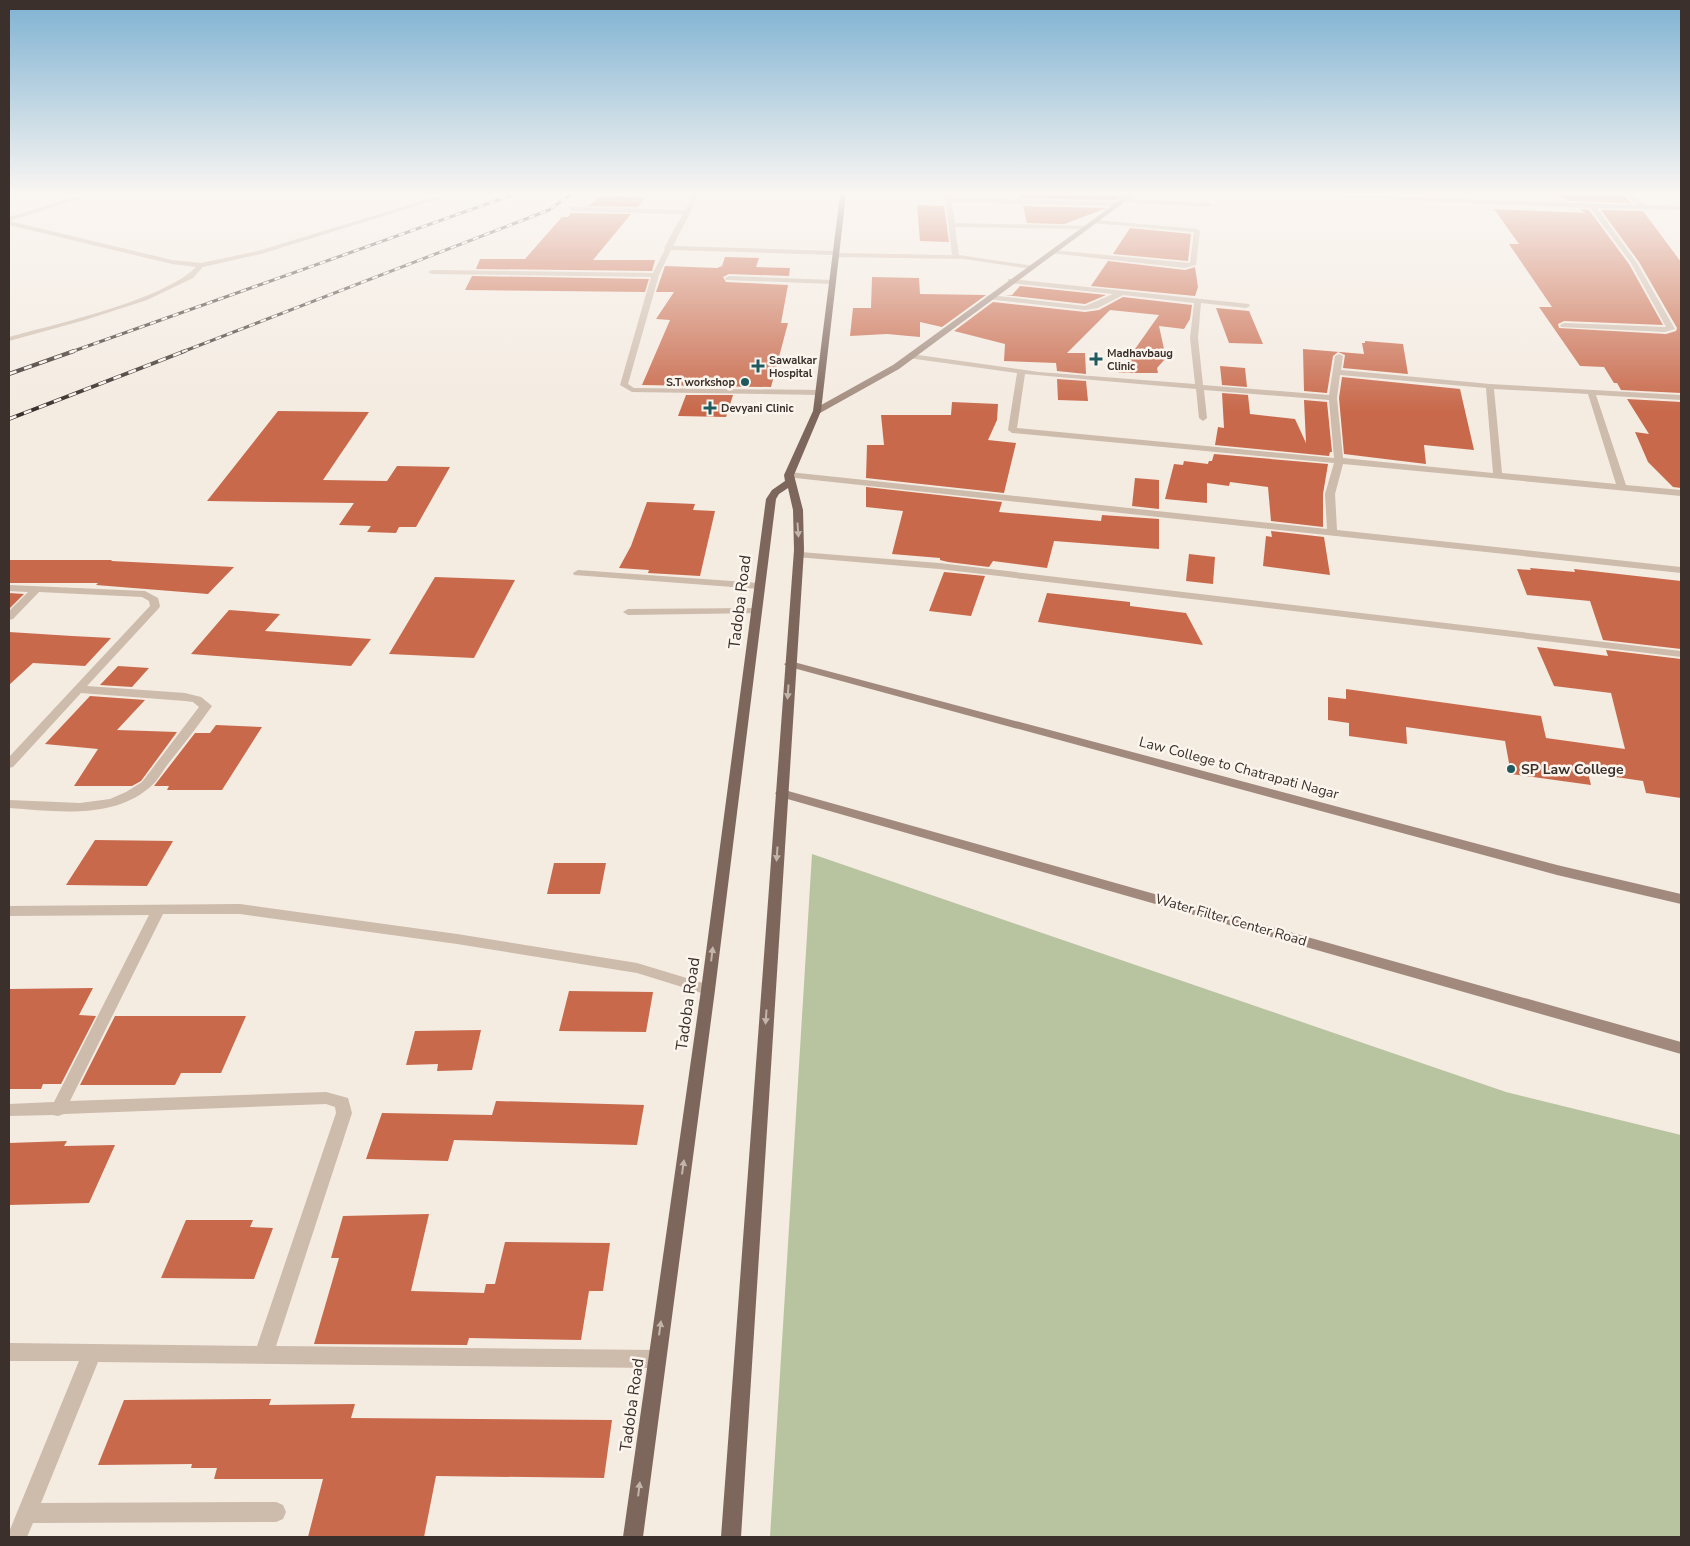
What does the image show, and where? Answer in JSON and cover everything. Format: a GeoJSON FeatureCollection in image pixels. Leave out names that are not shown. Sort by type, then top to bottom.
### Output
{"type":"FeatureCollection","features":[{"type":"Feature","properties":{"kind":"main road","name":"Tadoba Road"},"geometry":{"type":"LineString","coordinates":[[632,1537],[708,990],[771,499],[775,492],[789,479],[817,411],[834,267]]}},
{"type":"Feature","properties":{"kind":"main road"},"geometry":{"type":"LineString","coordinates":[[731,1537],[790,664],[800,555],[796,497],[789,479]]}},
{"type":"Feature","properties":{"kind":"street"},"geometry":{"type":"LineString","coordinates":[[9,339],[150,297],[182,283],[198,272],[200,267]]}},
{"type":"Feature","properties":{"kind":"street"},"geometry":{"type":"LineString","coordinates":[[658,267],[624,385],[632,390],[819,392]]}},
{"type":"Feature","properties":{"kind":"street"},"geometry":{"type":"LineString","coordinates":[[817,411],[896,367],[1032,267]]}},
{"type":"Feature","properties":{"kind":"street"},"geometry":{"type":"LineString","coordinates":[[1564,325],[1671,329],[1636,267]]}},
{"type":"Feature","properties":{"kind":"street"},"geometry":{"type":"LineString","coordinates":[[432,272],[655,275]]}},
{"type":"Feature","properties":{"kind":"street"},"geometry":{"type":"LineString","coordinates":[[729,278],[832,282]]}},
{"type":"Feature","properties":{"kind":"street"},"geometry":{"type":"LineString","coordinates":[[1012,281],[1246,306]]}},
{"type":"Feature","properties":{"kind":"street"},"geometry":{"type":"LineString","coordinates":[[990,297],[1085,308],[1095,306],[1122,293]]}},
{"type":"Feature","properties":{"kind":"street"},"geometry":{"type":"LineString","coordinates":[[1198,301],[1194,338],[1198,387],[1204,418]]}},
{"type":"Feature","properties":{"kind":"street"},"geometry":{"type":"LineString","coordinates":[[911,356],[1021,372],[1333,398]]}},
{"type":"Feature","properties":{"kind":"street"},"geometry":{"type":"LineString","coordinates":[[1332,533],[1330,494],[1339,460],[1333,398],[1339,356]]}},
{"type":"Feature","properties":{"kind":"street"},"geometry":{"type":"LineString","coordinates":[[1021,372],[1012,430],[1681,493]]}},
{"type":"Feature","properties":{"kind":"street"},"geometry":{"type":"LineString","coordinates":[[1336,372],[1490,386],[1681,397]]}},
{"type":"Feature","properties":{"kind":"street"},"geometry":{"type":"LineString","coordinates":[[1490,386],[1498,476]]}},
{"type":"Feature","properties":{"kind":"street"},"geometry":{"type":"LineString","coordinates":[[1591,391],[1622,487]]}},
{"type":"Feature","properties":{"kind":"street"},"geometry":{"type":"LineString","coordinates":[[789,479],[1681,570]]}},
{"type":"Feature","properties":{"kind":"street"},"geometry":{"type":"LineString","coordinates":[[800,555],[939,566],[1681,654]]}},
{"type":"Feature","properties":{"kind":"street"},"geometry":{"type":"LineString","coordinates":[[578,573],[760,586]]}},
{"type":"Feature","properties":{"kind":"street"},"geometry":{"type":"LineString","coordinates":[[9,588],[145,594],[154,600],[155,606],[9,764]]}},
{"type":"Feature","properties":{"kind":"street"},"geometry":{"type":"LineString","coordinates":[[9,617],[37,590]]}},
{"type":"Feature","properties":{"kind":"street"},"geometry":{"type":"LineString","coordinates":[[628,612],[756,611]]}},
{"type":"Feature","properties":{"kind":"street","name":"Law College to Chatrapati Nagar"},"geometry":{"type":"LineString","coordinates":[[790,664],[1557,870],[1681,899]]}},
{"type":"Feature","properties":{"kind":"street"},"geometry":{"type":"LineString","coordinates":[[9,804],[99,807],[116,803],[146,785],[206,706],[197,698],[77,689]]}},
{"type":"Feature","properties":{"kind":"street","name":"Water Filter Center Road"},"geometry":{"type":"LineString","coordinates":[[781,793],[1681,1048]]}},
{"type":"Feature","properties":{"kind":"street"},"geometry":{"type":"LineString","coordinates":[[9,911],[240,909],[457,939],[637,968],[708,990]]}},
{"type":"Feature","properties":{"kind":"street"},"geometry":{"type":"LineString","coordinates":[[58,1110],[158,910]]}},
{"type":"Feature","properties":{"kind":"street"},"geometry":{"type":"LineString","coordinates":[[9,1110],[58,1110],[326,1098],[342,1103],[344,1113],[264,1354]]}},
{"type":"Feature","properties":{"kind":"street"},"geometry":{"type":"LineString","coordinates":[[9,1352],[656,1359]]}},
{"type":"Feature","properties":{"kind":"street"},"geometry":{"type":"LineString","coordinates":[[17,1537],[92,1353]]}},
{"type":"Feature","properties":{"kind":"street"},"geometry":{"type":"LineString","coordinates":[[27,1513],[276,1512]]}},
{"type":"Feature","properties":{"kind":"green space"},"geometry":{"type":"Polygon","coordinates":[[[812,854],[1506,1092],[1681,1135],[1681,1537],[770,1537],[812,854]]]}},
{"type":"Feature","properties":{"kind":"building"},"geometry":{"type":"Polygon","coordinates":[[[477,267],[653,267],[652,271],[476,269],[477,267]]]}},
{"type":"Feature","properties":{"kind":"building"},"geometry":{"type":"Polygon","coordinates":[[[665,267],[790,268],[789,276],[729,274],[723,277],[726,282],[788,285],[781,323],[788,323],[771,387],[642,385],[670,320],[656,319],[674,292],[656,292],[665,267]]]}},
{"type":"Feature","properties":{"kind":"building"},"geometry":{"type":"Polygon","coordinates":[[[1104,267],[1161,267],[1185,270],[1195,267],[1198,287],[1195,296],[1091,286],[1104,267]]]}},
{"type":"Feature","properties":{"kind":"building"},"geometry":{"type":"Polygon","coordinates":[[[1525,267],[1631,267],[1663,325],[1564,321],[1558,324],[1559,328],[1666,334],[1676,331],[1677,328],[1642,267],[1681,267],[1681,393],[1621,390],[1604,367],[1580,366],[1539,307],[1552,307],[1525,267]]]}},
{"type":"Feature","properties":{"kind":"building"},"geometry":{"type":"Polygon","coordinates":[[[472,276],[649,279],[645,292],[465,290],[472,276]]]}},
{"type":"Feature","properties":{"kind":"building"},"geometry":{"type":"Polygon","coordinates":[[[872,277],[919,278],[920,294],[986,295],[942,327],[920,322],[920,337],[887,334],[850,336],[853,308],[871,308],[872,277]]]}},
{"type":"Feature","properties":{"kind":"building"},"geometry":{"type":"Polygon","coordinates":[[[1020,286],[1106,295],[1085,304],[1005,295],[1012,295],[1020,286]]]}},
{"type":"Feature","properties":{"kind":"building"},"geometry":{"type":"Polygon","coordinates":[[[1123,297],[1192,305],[1190,319],[1184,329],[1159,326],[1166,358],[1157,368],[1158,373],[1118,373],[1159,315],[1110,310],[1067,353],[1085,353],[1086,374],[1057,371],[1056,363],[1004,361],[1005,344],[954,331],[993,302],[1085,312],[1099,310],[1123,297]]]}},
{"type":"Feature","properties":{"kind":"building"},"geometry":{"type":"Polygon","coordinates":[[[1216,308],[1249,311],[1263,344],[1229,343],[1216,308]]]}},
{"type":"Feature","properties":{"kind":"building"},"geometry":{"type":"Polygon","coordinates":[[[1365,341],[1403,344],[1408,374],[1343,368],[1345,355],[1338,352],[1333,356],[1327,393],[1304,391],[1303,349],[1364,354],[1362,343],[1365,343],[1365,341]]]}},
{"type":"Feature","properties":{"kind":"building"},"geometry":{"type":"Polygon","coordinates":[[[1220,366],[1245,368],[1247,387],[1222,385],[1220,366]]]}},
{"type":"Feature","properties":{"kind":"building"},"geometry":{"type":"Polygon","coordinates":[[[1342,377],[1460,389],[1474,450],[1424,445],[1426,464],[1344,454],[1339,398],[1342,377]]]}},
{"type":"Feature","properties":{"kind":"building"},"geometry":{"type":"Polygon","coordinates":[[[1057,379],[1086,381],[1088,401],[1058,400],[1057,379]]]}},
{"type":"Feature","properties":{"kind":"building"},"geometry":{"type":"Polygon","coordinates":[[[1222,393],[1248,395],[1250,414],[1295,419],[1306,443],[1304,400],[1327,402],[1332,452],[1330,452],[1329,456],[1215,445],[1218,427],[1224,428],[1222,393]]]}},
{"type":"Feature","properties":{"kind":"building"},"geometry":{"type":"Polygon","coordinates":[[[686,395],[733,395],[726,417],[678,416],[686,395]]]}},
{"type":"Feature","properties":{"kind":"building"},"geometry":{"type":"Polygon","coordinates":[[[1627,399],[1681,402],[1681,488],[1673,487],[1648,462],[1635,432],[1649,434],[1627,399]]]}},
{"type":"Feature","properties":{"kind":"building"},"geometry":{"type":"Polygon","coordinates":[[[952,402],[998,404],[997,420],[988,440],[1016,443],[1004,493],[866,478],[867,445],[884,445],[881,415],[951,415],[952,402]]]}},
{"type":"Feature","properties":{"kind":"building"},"geometry":{"type":"Polygon","coordinates":[[[278,411],[369,412],[323,480],[387,481],[397,466],[450,467],[416,527],[399,527],[396,533],[367,532],[371,526],[339,525],[354,503],[207,501],[278,411]]]}},
{"type":"Feature","properties":{"kind":"building"},"geometry":{"type":"Polygon","coordinates":[[[1214,454],[1328,464],[1323,494],[1323,527],[1271,521],[1268,487],[1230,482],[1229,486],[1207,483],[1207,503],[1165,499],[1174,464],[1183,465],[1184,461],[1208,464],[1209,461],[1212,461],[1214,454]]]}},
{"type":"Feature","properties":{"kind":"building"},"geometry":{"type":"Polygon","coordinates":[[[1135,478],[1159,480],[1159,509],[1132,506],[1135,478]]]}},
{"type":"Feature","properties":{"kind":"building"},"geometry":{"type":"Polygon","coordinates":[[[866,487],[1002,502],[999,512],[1101,521],[1102,515],[1159,519],[1159,549],[1054,541],[1047,568],[993,561],[989,567],[948,562],[940,560],[940,558],[892,554],[903,511],[866,507],[866,487]]]}},
{"type":"Feature","properties":{"kind":"building"},"geometry":{"type":"Polygon","coordinates":[[[647,502],[695,504],[693,510],[715,511],[700,576],[648,573],[649,570],[619,568],[631,546],[647,502]]]}},
{"type":"Feature","properties":{"kind":"building"},"geometry":{"type":"Polygon","coordinates":[[[1271,531],[1324,537],[1330,575],[1263,566],[1266,536],[1272,537],[1271,531]]]}},
{"type":"Feature","properties":{"kind":"building"},"geometry":{"type":"Polygon","coordinates":[[[1189,554],[1215,557],[1213,584],[1186,581],[1189,554]]]}},
{"type":"Feature","properties":{"kind":"building"},"geometry":{"type":"Polygon","coordinates":[[[9,560],[112,560],[234,567],[208,594],[96,585],[98,583],[9,583],[9,560]]]}},
{"type":"Feature","properties":{"kind":"building"},"geometry":{"type":"Polygon","coordinates":[[[1530,568],[1575,572],[1574,569],[1681,581],[1681,649],[1603,640],[1590,601],[1527,595],[1517,569],[1531,570],[1530,568]]]}},
{"type":"Feature","properties":{"kind":"building"},"geometry":{"type":"Polygon","coordinates":[[[944,572],[985,576],[971,616],[929,611],[944,572]]]}},
{"type":"Feature","properties":{"kind":"building"},"geometry":{"type":"Polygon","coordinates":[[[435,577],[515,580],[474,658],[389,654],[435,577]]]}},
{"type":"Feature","properties":{"kind":"building"},"geometry":{"type":"Polygon","coordinates":[[[9,593],[24,594],[9,609],[9,593]]]}},
{"type":"Feature","properties":{"kind":"building"},"geometry":{"type":"Polygon","coordinates":[[[1047,593],[1130,602],[1130,606],[1186,613],[1203,645],[1038,622],[1047,593]]]}},
{"type":"Feature","properties":{"kind":"building"},"geometry":{"type":"Polygon","coordinates":[[[229,610],[280,614],[265,631],[371,639],[351,666],[191,654],[229,610]]]}},
{"type":"Feature","properties":{"kind":"building"},"geometry":{"type":"Polygon","coordinates":[[[9,632],[111,638],[85,666],[33,663],[9,685],[9,632]]]}},
{"type":"Feature","properties":{"kind":"building"},"geometry":{"type":"Polygon","coordinates":[[[1537,647],[1608,656],[1606,650],[1681,659],[1681,798],[1646,793],[1643,781],[1588,773],[1591,785],[1511,774],[1505,741],[1406,727],[1407,744],[1349,736],[1349,723],[1328,720],[1328,697],[1346,699],[1346,689],[1541,716],[1546,738],[1625,749],[1611,693],[1554,686],[1537,647]]]}},
{"type":"Feature","properties":{"kind":"building"},"geometry":{"type":"Polygon","coordinates":[[[118,666],[149,668],[132,687],[100,685],[118,666]]]}},
{"type":"Feature","properties":{"kind":"building"},"geometry":{"type":"Polygon","coordinates":[[[90,696],[145,700],[117,730],[177,732],[141,781],[132,786],[74,786],[98,749],[45,744],[90,696]]]}},
{"type":"Feature","properties":{"kind":"building"},"geometry":{"type":"Polygon","coordinates":[[[216,725],[262,727],[222,790],[167,790],[169,786],[154,786],[195,733],[210,733],[216,725]]]}},
{"type":"Feature","properties":{"kind":"building"},"geometry":{"type":"Polygon","coordinates":[[[95,840],[173,841],[147,886],[66,885],[95,840]]]}},
{"type":"Feature","properties":{"kind":"building"},"geometry":{"type":"Polygon","coordinates":[[[554,863],[606,863],[600,894],[547,894],[554,863]]]}},
{"type":"Feature","properties":{"kind":"building"},"geometry":{"type":"Polygon","coordinates":[[[93,988],[79,1015],[96,1016],[61,1084],[43,1084],[41,1089],[9,1089],[9,989],[93,988]]]}},
{"type":"Feature","properties":{"kind":"building"},"geometry":{"type":"Polygon","coordinates":[[[569,991],[653,992],[646,1032],[559,1031],[569,991]]]}},
{"type":"Feature","properties":{"kind":"building"},"geometry":{"type":"Polygon","coordinates":[[[115,1016],[246,1016],[221,1073],[181,1073],[175,1085],[80,1085],[115,1016]]]}},
{"type":"Feature","properties":{"kind":"building"},"geometry":{"type":"Polygon","coordinates":[[[481,1030],[472,1070],[437,1071],[438,1064],[406,1065],[415,1031],[481,1030]]]}},
{"type":"Feature","properties":{"kind":"building"},"geometry":{"type":"Polygon","coordinates":[[[496,1101],[644,1105],[637,1145],[454,1140],[448,1161],[366,1159],[382,1113],[492,1115],[496,1101]]]}},
{"type":"Feature","properties":{"kind":"building"},"geometry":{"type":"Polygon","coordinates":[[[67,1141],[64,1146],[115,1145],[89,1203],[9,1205],[9,1143],[67,1141]]]}},
{"type":"Feature","properties":{"kind":"building"},"geometry":{"type":"Polygon","coordinates":[[[429,1214],[411,1291],[484,1293],[486,1284],[495,1284],[505,1242],[610,1243],[603,1291],[589,1291],[581,1340],[469,1338],[467,1345],[314,1344],[339,1258],[331,1258],[343,1216],[429,1214]]]}},
{"type":"Feature","properties":{"kind":"building"},"geometry":{"type":"Polygon","coordinates":[[[186,1220],[253,1220],[250,1227],[273,1228],[254,1279],[161,1278],[186,1220]]]}},
{"type":"Feature","properties":{"kind":"building"},"geometry":{"type":"Polygon","coordinates":[[[271,1399],[269,1405],[355,1404],[351,1418],[612,1420],[604,1478],[436,1476],[424,1537],[308,1537],[323,1479],[214,1479],[217,1468],[191,1468],[192,1464],[98,1465],[124,1400],[271,1399]]]}},
{"type":"Feature","properties":{"kind":"railway"},"geometry":{"type":"LineString","coordinates":[[71,352],[309,267]]}},
{"type":"Feature","properties":{"kind":"railway"},"geometry":{"type":"LineString","coordinates":[[182,352],[401,267]]}},
{"type":"Feature","properties":{"kind":"railway"},"geometry":{"type":"LineString","coordinates":[[9,374],[74,351]]}},
{"type":"Feature","properties":{"kind":"railway"},"geometry":{"type":"LineString","coordinates":[[9,419],[185,351]]}},
{"type":"Feature","properties":{"kind":"place","name":"Madhavbaug Clinic"},"geometry":{"type":"Point","coordinates":[1096,359]}},
{"type":"Feature","properties":{"kind":"place","name":"Sawalkar Hospital"},"geometry":{"type":"Point","coordinates":[758,366]}},
{"type":"Feature","properties":{"kind":"place","name":"S.T workshop"},"geometry":{"type":"Point","coordinates":[745,382]}},
{"type":"Feature","properties":{"kind":"place","name":"Devyani Clinic"},"geometry":{"type":"Point","coordinates":[710,408]}},
{"type":"Feature","properties":{"kind":"place","name":"SP Law College"},"geometry":{"type":"Point","coordinates":[1511,769]}}]}
